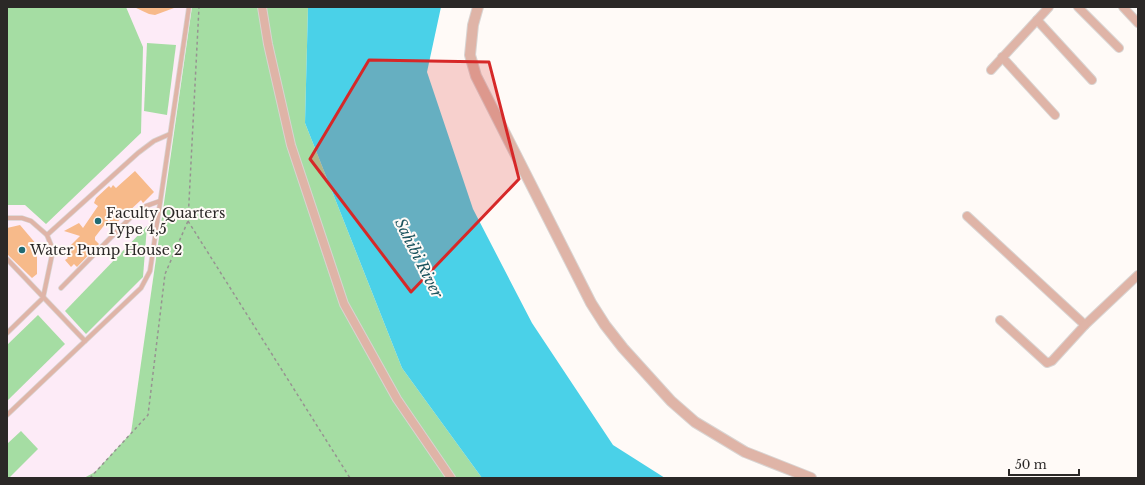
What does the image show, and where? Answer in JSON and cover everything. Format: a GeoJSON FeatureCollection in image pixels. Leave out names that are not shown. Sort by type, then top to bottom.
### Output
{"type":"FeatureCollection","features":[{"type":"Feature","properties":{"kind":"street"},"geometry":{"type":"LineString","coordinates":[[262,7],[268,44],[291,145],[344,304],[397,399],[452,478]]}},
{"type":"Feature","properties":{"kind":"street"},"geometry":{"type":"LineString","coordinates":[[478,7],[473,25],[470,55],[476,76],[572,266],[605,325],[671,402],[695,422],[745,452],[811,478]]}},
{"type":"Feature","properties":{"kind":"street"},"geometry":{"type":"LineString","coordinates":[[990,70],[1049,7]]}},
{"type":"Feature","properties":{"kind":"street"},"geometry":{"type":"LineString","coordinates":[[1078,7],[1119,48]]}},
{"type":"Feature","properties":{"kind":"street"},"geometry":{"type":"LineString","coordinates":[[1123,7],[1138,23]]}},
{"type":"Feature","properties":{"kind":"street"},"geometry":{"type":"LineString","coordinates":[[1037,20],[1092,80]]}},
{"type":"Feature","properties":{"kind":"street"},"geometry":{"type":"LineString","coordinates":[[1002,57],[1055,115]]}},
{"type":"Feature","properties":{"kind":"street"},"geometry":{"type":"LineString","coordinates":[[967,216],[1085,326]]}},
{"type":"Feature","properties":{"kind":"street"},"geometry":{"type":"LineString","coordinates":[[1000,320],[1047,363],[1052,361],[1085,326],[1138,275]]}},
{"type":"Feature","properties":{"kind":"lane"},"geometry":{"type":"LineString","coordinates":[[7,415],[141,288],[147,280],[150,272],[189,7]]}},
{"type":"Feature","properties":{"kind":"lane"},"geometry":{"type":"LineString","coordinates":[[47,235],[138,153],[154,142],[170,134]]}},
{"type":"Feature","properties":{"kind":"lane"},"geometry":{"type":"LineString","coordinates":[[61,288],[131,218],[146,206],[160,201]]}},
{"type":"Feature","properties":{"kind":"lane"},"geometry":{"type":"LineString","coordinates":[[7,218],[22,218],[30,221],[47,235],[52,255],[43,298],[7,333]]}},
{"type":"Feature","properties":{"kind":"lane"},"geometry":{"type":"LineString","coordinates":[[7,259],[85,341]]}},
{"type":"Feature","properties":{"kind":"path"},"geometry":{"type":"LineString","coordinates":[[90,478],[148,415],[165,274],[188,221],[199,7]]}},
{"type":"Feature","properties":{"kind":"path"},"geometry":{"type":"LineString","coordinates":[[188,221],[350,478]]}},
{"type":"Feature","properties":{"kind":"highlighted area"},"geometry":{"type":"Polygon","coordinates":[[[369,60],[489,62],[519,179],[411,292],[310,159],[369,60]]]}},
{"type":"Feature","properties":{"kind":"shaded area"},"geometry":{"type":"Polygon","coordinates":[[[7,7],[192,7],[131,433],[95,473],[84,478],[7,478],[7,7]]]}},
{"type":"Feature","properties":{"kind":"green space"},"geometry":{"type":"Polygon","coordinates":[[[7,7],[126,7],[143,47],[141,133],[46,224],[25,205],[7,205],[7,7]]]}},
{"type":"Feature","properties":{"kind":"green space"},"geometry":{"type":"Polygon","coordinates":[[[192,7],[308,7],[305,123],[402,368],[482,478],[84,478],[95,472],[131,433],[192,7]]]}},
{"type":"Feature","properties":{"kind":"green space"},"geometry":{"type":"Polygon","coordinates":[[[147,43],[176,45],[167,115],[144,111],[147,43]]]}},
{"type":"Feature","properties":{"kind":"green space"},"geometry":{"type":"Polygon","coordinates":[[[147,226],[143,277],[86,334],[65,311],[147,226]]]}},
{"type":"Feature","properties":{"kind":"green space"},"geometry":{"type":"Polygon","coordinates":[[[38,315],[65,344],[7,401],[7,345],[38,315]]]}},
{"type":"Feature","properties":{"kind":"green space"},"geometry":{"type":"Polygon","coordinates":[[[21,431],[38,449],[9,478],[7,478],[7,444],[21,431]]]}},
{"type":"Feature","properties":{"kind":"water","name":"Sahibi River"},"geometry":{"type":"Polygon","coordinates":[[[308,7],[441,7],[427,72],[473,209],[532,323],[613,445],[665,478],[482,478],[402,368],[305,123],[308,7]]]}},
{"type":"Feature","properties":{"kind":"building"},"geometry":{"type":"Polygon","coordinates":[[[134,7],[174,8],[155,15],[149,14],[134,7]]]}},
{"type":"Feature","properties":{"kind":"building","name":"Faculty Quarters Type 4,5"},"geometry":{"type":"Polygon","coordinates":[[[135,171],[154,192],[143,203],[141,200],[113,226],[109,219],[95,237],[95,240],[99,244],[77,267],[74,264],[71,267],[65,260],[68,258],[63,253],[80,236],[64,231],[79,223],[83,228],[98,206],[94,203],[96,198],[109,186],[111,188],[113,185],[116,188],[135,171]]]}},
{"type":"Feature","properties":{"kind":"building","name":"Water Pump House 2"},"geometry":{"type":"Polygon","coordinates":[[[20,225],[37,245],[37,274],[32,278],[7,254],[7,228],[20,225]]]}},
{"type":"Feature","properties":{"kind":"place","name":"Faculty Quarters Type 4,5"},"geometry":{"type":"Point","coordinates":[98,221]}},
{"type":"Feature","properties":{"kind":"place","name":"Water Pump House 2"},"geometry":{"type":"Point","coordinates":[22,250]}}]}
